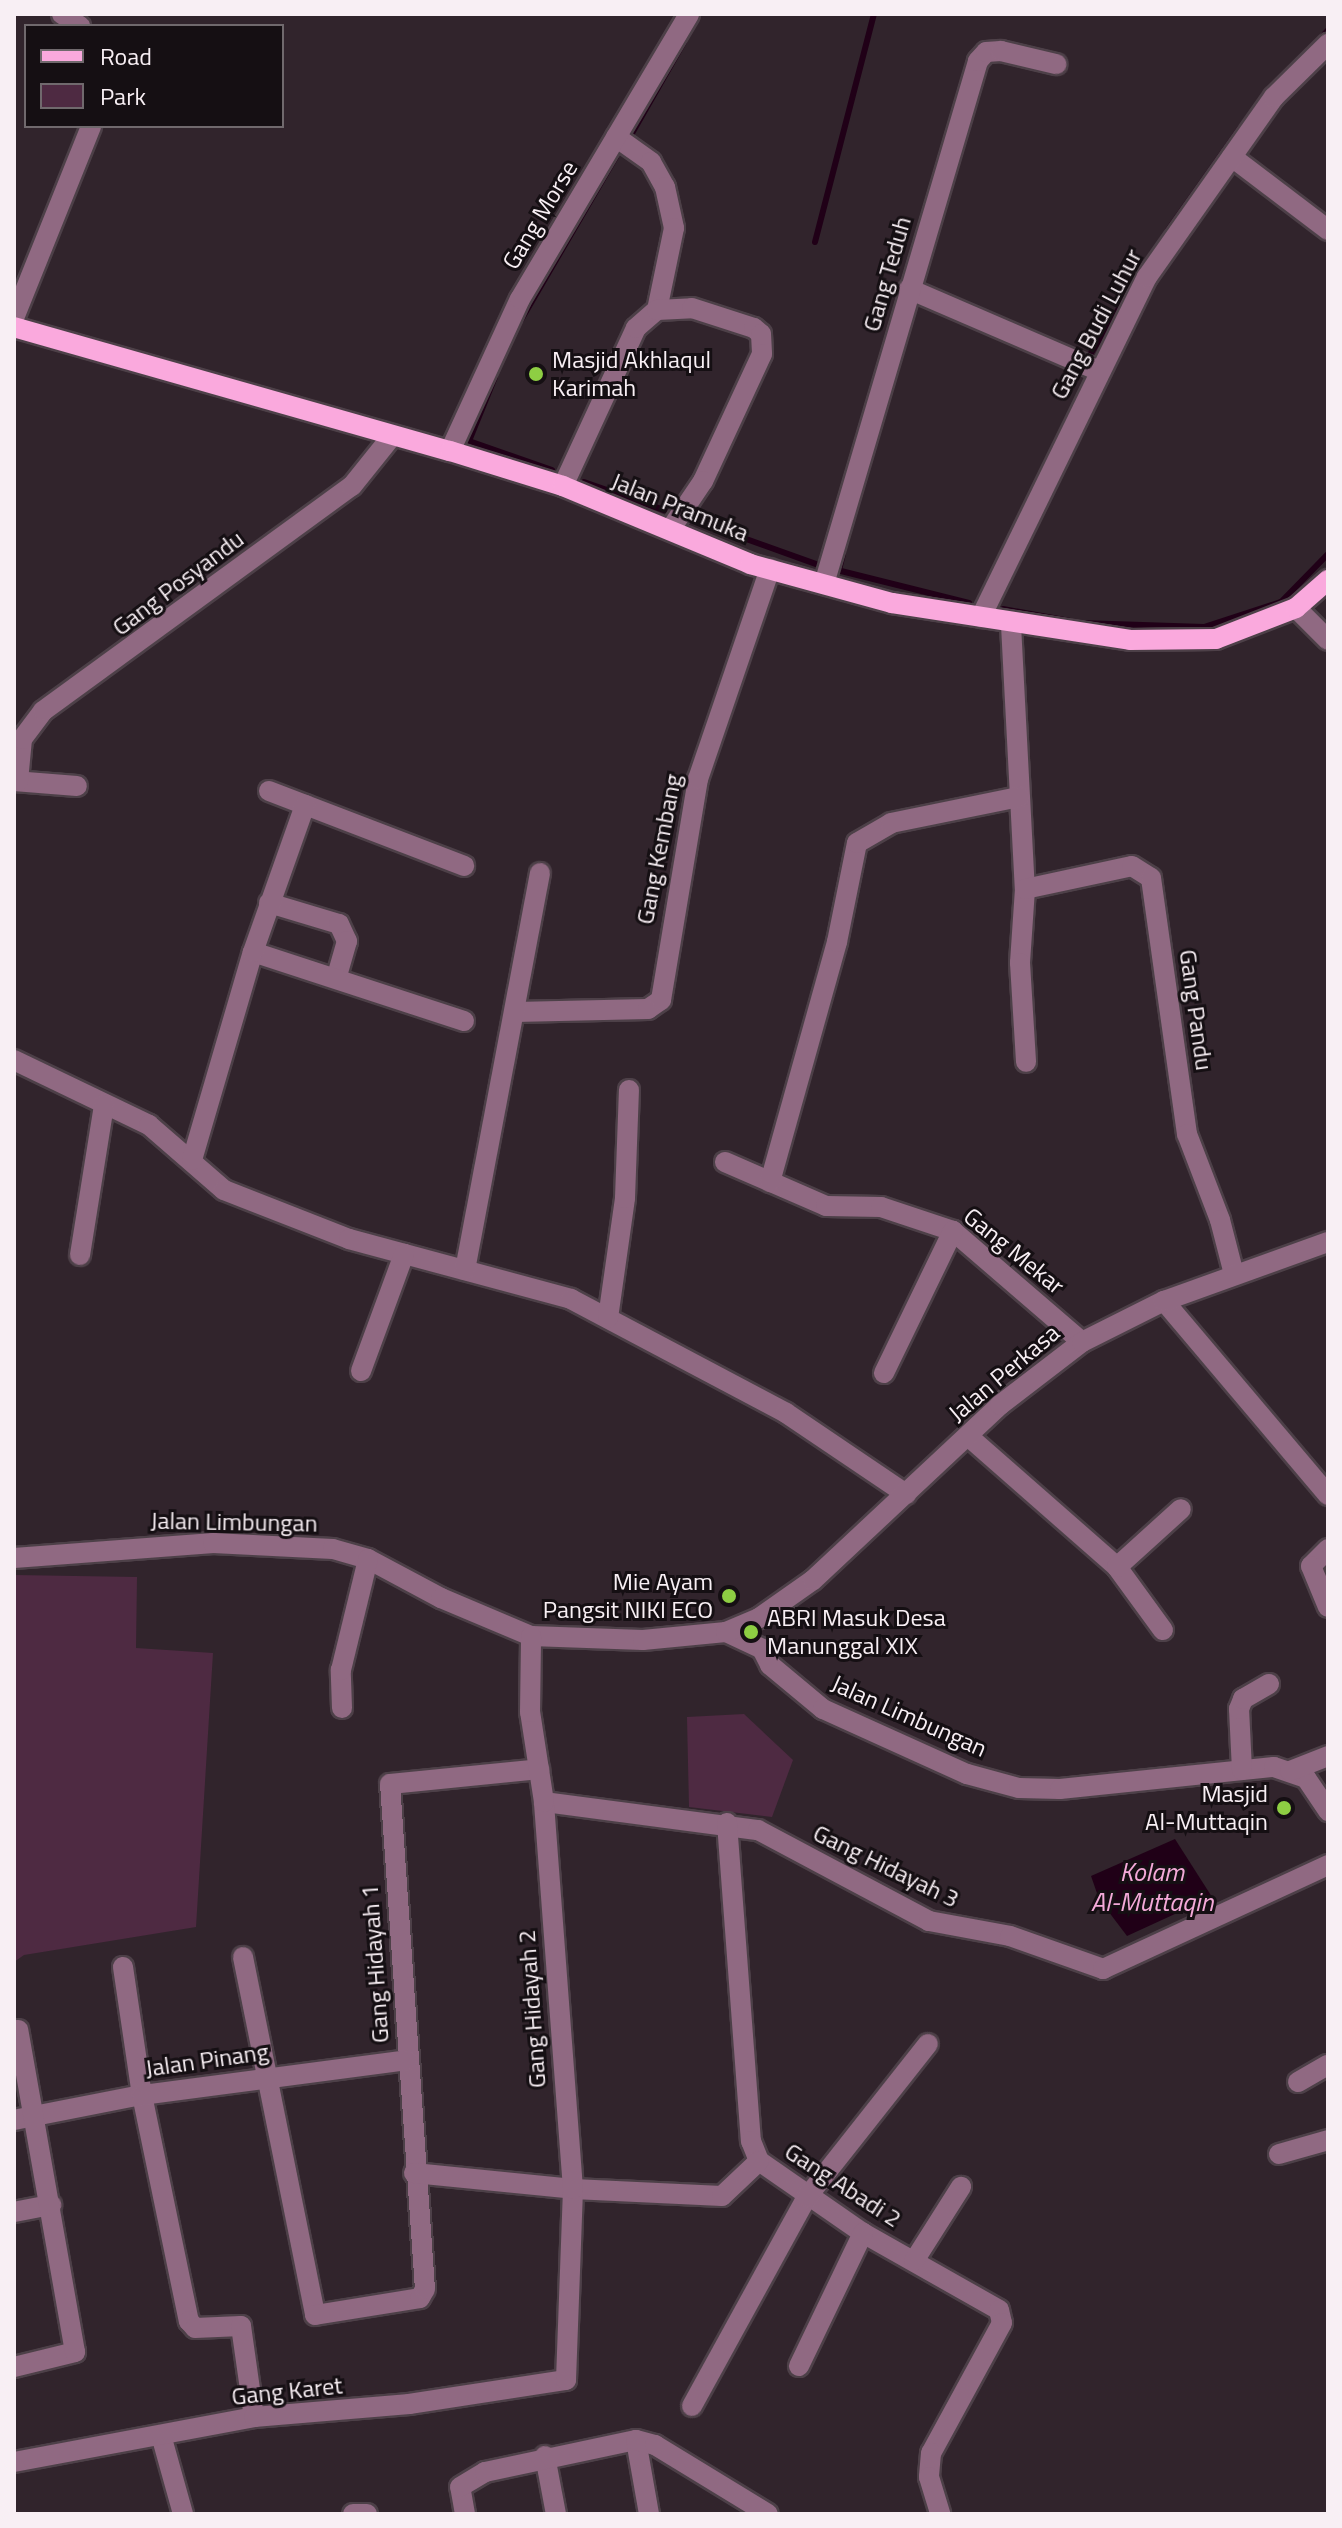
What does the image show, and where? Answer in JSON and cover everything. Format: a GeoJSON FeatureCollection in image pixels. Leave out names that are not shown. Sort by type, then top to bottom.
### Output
{"type":"FeatureCollection","features":[{"type":"Feature","properties":{"kind":"main road","name":"Jalan Pramuka"},"geometry":{"type":"LineString","coordinates":[[14,327],[563,486],[770,569],[892,603],[981,617],[1011,625],[1130,640],[1216,639],[1296,608],[1328,580]]}},
{"type":"Feature","properties":{"kind":"street","name":"Gang Morse"},"geometry":{"type":"LineString","coordinates":[[450,451],[520,299],[689,14]]}},
{"type":"Feature","properties":{"kind":"street","name":"Gang Budi Luhur"},"geometry":{"type":"LineString","coordinates":[[981,617],[1147,277],[1274,97],[1328,44]]}},
{"type":"Feature","properties":{"kind":"street","name":"Gang Teduh"},"geometry":{"type":"LineString","coordinates":[[824,584],[978,61],[986,52],[1001,51],[1056,64]]}},
{"type":"Feature","properties":{"kind":"street"},"geometry":{"type":"LineString","coordinates":[[14,318],[90,128]]}},
{"type":"Feature","properties":{"kind":"street"},"geometry":{"type":"LineString","coordinates":[[616,137],[651,162],[665,187],[674,228],[657,310]]}},
{"type":"Feature","properties":{"kind":"street"},"geometry":{"type":"LineString","coordinates":[[1232,157],[1328,230]]}},
{"type":"Feature","properties":{"kind":"street"},"geometry":{"type":"LineString","coordinates":[[909,289],[1099,371]]}},
{"type":"Feature","properties":{"kind":"street"},"geometry":{"type":"LineString","coordinates":[[563,486],[636,328],[657,310],[692,308],[754,328],[763,342],[703,481],[670,530]]}},
{"type":"Feature","properties":{"kind":"street","name":"Gang Posyandu"},"geometry":{"type":"LineString","coordinates":[[16,781],[22,739],[43,711],[352,486],[392,436]]}},
{"type":"Feature","properties":{"kind":"street","name":"Gang Kembang"},"geometry":{"type":"LineString","coordinates":[[515,1012],[648,1009],[661,1000],[698,779],[770,569]]}},
{"type":"Feature","properties":{"kind":"street"},"geometry":{"type":"LineString","coordinates":[[1296,608],[1328,640]]}},
{"type":"Feature","properties":{"kind":"street"},"geometry":{"type":"LineString","coordinates":[[1011,625],[1025,889],[1020,963],[1026,1062]]}},
{"type":"Feature","properties":{"kind":"street"},"geometry":{"type":"LineString","coordinates":[[16,781],[77,786]]}},
{"type":"Feature","properties":{"kind":"street"},"geometry":{"type":"LineString","coordinates":[[269,791],[464,866]]}},
{"type":"Feature","properties":{"kind":"street"},"geometry":{"type":"LineString","coordinates":[[770,1182],[837,942],[857,843],[891,823],[1019,797]]}},
{"type":"Feature","properties":{"kind":"street"},"geometry":{"type":"LineString","coordinates":[[192,1160],[253,952],[305,805]]}},
{"type":"Feature","properties":{"kind":"street","name":"Gang Pandu"},"geometry":{"type":"LineString","coordinates":[[1025,889],[1132,866],[1151,878],[1187,1134],[1220,1220],[1234,1274]]}},
{"type":"Feature","properties":{"kind":"street"},"geometry":{"type":"LineString","coordinates":[[465,1270],[540,873]]}},
{"type":"Feature","properties":{"kind":"street"},"geometry":{"type":"LineString","coordinates":[[269,903],[339,924],[347,941],[337,976]]}},
{"type":"Feature","properties":{"kind":"street"},"geometry":{"type":"LineString","coordinates":[[253,952],[337,976],[464,1021]]}},
{"type":"Feature","properties":{"kind":"street"},"geometry":{"type":"LineString","coordinates":[[14,1060],[149,1125],[224,1190],[349,1239],[571,1299],[786,1413],[906,1494]]}},
{"type":"Feature","properties":{"kind":"street"},"geometry":{"type":"LineString","coordinates":[[608,1318],[625,1198],[629,1090]]}},
{"type":"Feature","properties":{"kind":"street"},"geometry":{"type":"LineString","coordinates":[[80,1255],[104,1105]]}},
{"type":"Feature","properties":{"kind":"street","name":"Gang Mekar"},"geometry":{"type":"LineString","coordinates":[[725,1162],[826,1206],[881,1207],[953,1231],[1082,1342]]}},
{"type":"Feature","properties":{"kind":"street"},"geometry":{"type":"LineString","coordinates":[[884,1373],[953,1231]]}},
{"type":"Feature","properties":{"kind":"street","name":"Jalan Perkasa"},"geometry":{"type":"LineString","coordinates":[[726,1632],[759,1618],[813,1580],[968,1436],[1082,1342],[1164,1301],[1328,1242]]}},
{"type":"Feature","properties":{"kind":"street"},"geometry":{"type":"LineString","coordinates":[[361,1371],[404,1254]]}},
{"type":"Feature","properties":{"kind":"street"},"geometry":{"type":"LineString","coordinates":[[1164,1301],[1328,1495]]}},
{"type":"Feature","properties":{"kind":"street"},"geometry":{"type":"LineString","coordinates":[[968,1436],[1117,1567],[1163,1630]]}},
{"type":"Feature","properties":{"kind":"street"},"geometry":{"type":"LineString","coordinates":[[1117,1567],[1181,1509]]}},
{"type":"Feature","properties":{"kind":"street","name":"Jalan Limbungan"},"geometry":{"type":"LineString","coordinates":[[14,1558],[164,1545],[269,1543],[333,1549],[368,1559],[441,1598],[531,1636],[643,1640],[726,1632],[762,1649],[770,1665],[823,1709],[967,1774],[1019,1788],[1060,1789],[1242,1770],[1290,1771]]}},
{"type":"Feature","properties":{"kind":"street"},"geometry":{"type":"LineString","coordinates":[[1328,1549],[1311,1566],[1328,1607]]}},
{"type":"Feature","properties":{"kind":"street"},"geometry":{"type":"LineString","coordinates":[[342,1708],[341,1670],[368,1559]]}},
{"type":"Feature","properties":{"kind":"street"},"geometry":{"type":"LineString","coordinates":[[759,1618],[762,1649]]}},
{"type":"Feature","properties":{"kind":"street","name":"Gang Hidayah 2"},"geometry":{"type":"LineString","coordinates":[[531,1636],[530,1712],[544,1802],[573,2189],[566,2380]]}},
{"type":"Feature","properties":{"kind":"street"},"geometry":{"type":"LineString","coordinates":[[1242,1770],[1239,1709],[1243,1699],[1269,1684]]}},
{"type":"Feature","properties":{"kind":"street"},"geometry":{"type":"LineString","coordinates":[[1290,1771],[1328,1756]]}},
{"type":"Feature","properties":{"kind":"street","name":"Gang Hidayah 1"},"geometry":{"type":"LineString","coordinates":[[266,2078],[315,2315],[409,2303],[425,2289],[414,2173],[390,1784],[539,1769]]}},
{"type":"Feature","properties":{"kind":"street"},"geometry":{"type":"LineString","coordinates":[[1290,1771],[1315,1786],[1328,1811]]}},
{"type":"Feature","properties":{"kind":"street","name":"Gang Hidayah 3"},"geometry":{"type":"LineString","coordinates":[[544,1802],[727,1823],[758,1830],[929,1921],[1010,1936],[1103,1969],[1328,1865]]}},
{"type":"Feature","properties":{"kind":"street","name":"Gang Abadi 2"},"geometry":{"type":"LineString","coordinates":[[727,1823],[751,2141],[759,2161],[863,2233],[999,2310],[1002,2323],[931,2453],[929,2477],[940,2514]]}},
{"type":"Feature","properties":{"kind":"street"},"geometry":{"type":"LineString","coordinates":[[243,1957],[266,2078]]}},
{"type":"Feature","properties":{"kind":"street"},"geometry":{"type":"LineString","coordinates":[[123,1967],[142,2095],[189,2321],[195,2328],[241,2326],[254,2417]]}},
{"type":"Feature","properties":{"kind":"street"},"geometry":{"type":"LineString","coordinates":[[14,2367],[75,2352],[18,2030]]}},
{"type":"Feature","properties":{"kind":"street"},"geometry":{"type":"LineString","coordinates":[[692,2406],[807,2197],[928,2044]]}},
{"type":"Feature","properties":{"kind":"street","name":"Jalan Pinang"},"geometry":{"type":"LineString","coordinates":[[14,2120],[142,2095],[407,2060]]}},
{"type":"Feature","properties":{"kind":"street"},"geometry":{"type":"LineString","coordinates":[[1298,2082],[1328,2065]]}},
{"type":"Feature","properties":{"kind":"street"},"geometry":{"type":"LineString","coordinates":[[1279,2154],[1328,2140]]}},
{"type":"Feature","properties":{"kind":"street"},"geometry":{"type":"LineString","coordinates":[[414,2173],[573,2189],[722,2196],[759,2161]]}},
{"type":"Feature","properties":{"kind":"street"},"geometry":{"type":"LineString","coordinates":[[914,2261],[961,2187]]}},
{"type":"Feature","properties":{"kind":"street"},"geometry":{"type":"LineString","coordinates":[[14,2212],[51,2205]]}},
{"type":"Feature","properties":{"kind":"street"},"geometry":{"type":"LineString","coordinates":[[799,2366],[863,2233]]}},
{"type":"Feature","properties":{"kind":"street","name":"Gang Karet"},"geometry":{"type":"LineString","coordinates":[[14,2462],[254,2417],[409,2404],[566,2380]]}},
{"type":"Feature","properties":{"kind":"street"},"geometry":{"type":"LineString","coordinates":[[161,2435],[183,2514]]}},
{"type":"Feature","properties":{"kind":"street"},"geometry":{"type":"LineString","coordinates":[[636,2440],[649,2514]]}},
{"type":"Feature","properties":{"kind":"street"},"geometry":{"type":"LineString","coordinates":[[465,2514],[460,2487],[485,2472],[545,2456],[636,2440],[655,2445],[768,2514]]}},
{"type":"Feature","properties":{"kind":"street"},"geometry":{"type":"LineString","coordinates":[[545,2456],[556,2514]]}},
{"type":"Feature","properties":{"kind":"street"},"geometry":{"type":"LineString","coordinates":[[353,2514],[367,2514]]}},
{"type":"Feature","properties":{"kind":"green space"},"geometry":{"type":"Polygon","coordinates":[[[14,1575],[137,1577],[136,1648],[213,1653],[196,1927],[24,1955],[14,1962],[14,1575]]]}},
{"type":"Feature","properties":{"kind":"green space"},"geometry":{"type":"Polygon","coordinates":[[[744,1714],[793,1760],[772,1817],[689,1807],[687,1717],[744,1714]]]}},
{"type":"Feature","properties":{"kind":"water","name":"Kolam Al-Muttaqin"},"geometry":{"type":"Polygon","coordinates":[[[1175,1839],[1212,1897],[1127,1936],[1099,1899],[1091,1876],[1175,1839]]]}},
{"type":"Feature","properties":{"kind":"waterway"},"geometry":{"type":"LineString","coordinates":[[815,242],[874,14]]}},
{"type":"Feature","properties":{"kind":"waterway"},"geometry":{"type":"LineString","coordinates":[[1317,42],[1328,30]]}},
{"type":"Feature","properties":{"kind":"waterway"},"geometry":{"type":"LineString","coordinates":[[631,135],[684,42]]}},
{"type":"Feature","properties":{"kind":"waterway"},"geometry":{"type":"LineString","coordinates":[[1168,230],[1240,128]]}},
{"type":"Feature","properties":{"kind":"waterway"},"geometry":{"type":"LineString","coordinates":[[521,320],[616,157]]}},
{"type":"Feature","properties":{"kind":"waterway"},"geometry":{"type":"LineString","coordinates":[[1086,361],[1128,294]]}},
{"type":"Feature","properties":{"kind":"waterway"},"geometry":{"type":"LineString","coordinates":[[495,377],[469,441],[552,470]]}},
{"type":"Feature","properties":{"kind":"waterway"},"geometry":{"type":"LineString","coordinates":[[584,482],[664,510]]}},
{"type":"Feature","properties":{"kind":"waterway"},"geometry":{"type":"LineString","coordinates":[[696,521],[816,564]]}},
{"type":"Feature","properties":{"kind":"waterway"},"geometry":{"type":"LineString","coordinates":[[839,570],[843,554]]}},
{"type":"Feature","properties":{"kind":"waterway"},"geometry":{"type":"LineString","coordinates":[[1081,623],[1204,627],[1281,602],[1328,554]]}},
{"type":"Feature","properties":{"kind":"waterway"},"geometry":{"type":"LineString","coordinates":[[837,570],[969,603]]}},
{"type":"Feature","properties":{"kind":"waterway"},"geometry":{"type":"LineString","coordinates":[[1003,609],[1070,621]]}},
{"type":"Feature","properties":{"kind":"place","name":"Masjid Akhlaqul Karimah"},"geometry":{"type":"Point","coordinates":[536,374]}},
{"type":"Feature","properties":{"kind":"place","name":"Mie Ayam Pangsit NIKI ECO"},"geometry":{"type":"Point","coordinates":[729,1596]}},
{"type":"Feature","properties":{"kind":"place","name":"ABRI Masuk Desa Manunggal XIX"},"geometry":{"type":"Point","coordinates":[751,1632]}},
{"type":"Feature","properties":{"kind":"place","name":"Masjid Al-Muttaqin"},"geometry":{"type":"Point","coordinates":[1284,1808]}}]}
